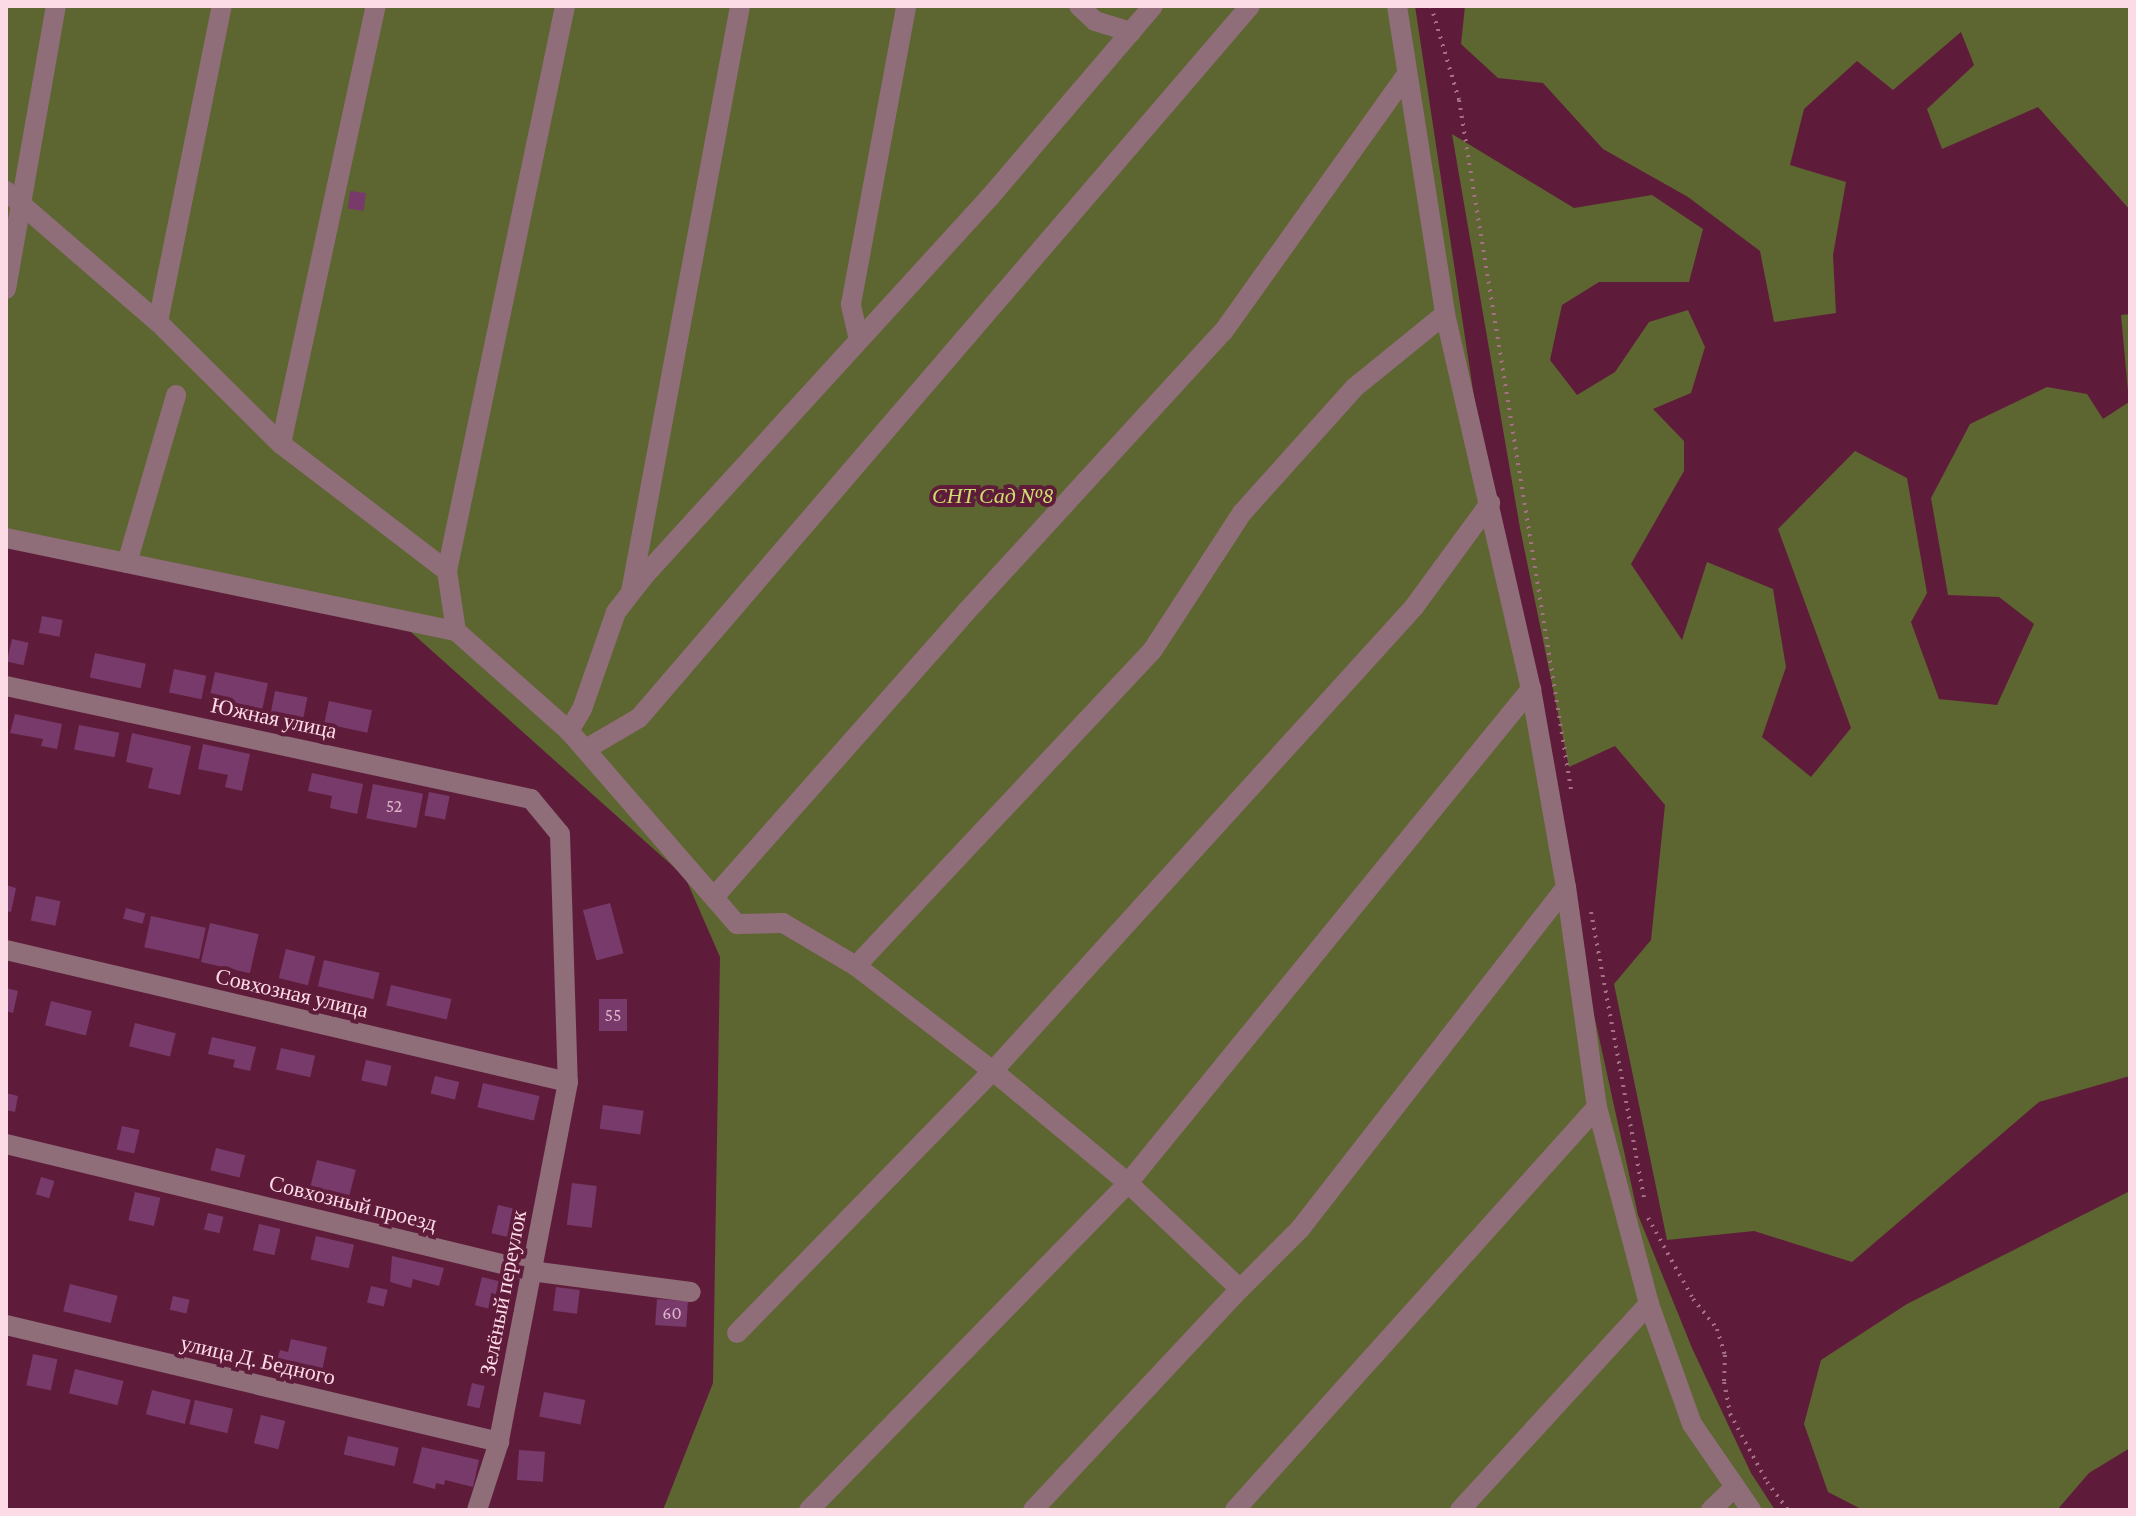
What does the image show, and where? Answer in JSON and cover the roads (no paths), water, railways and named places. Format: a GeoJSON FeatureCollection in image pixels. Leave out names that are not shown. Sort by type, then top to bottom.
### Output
{"type":"FeatureCollection","features":[{"type":"Feature","properties":{"kind":"street"},"geometry":{"type":"LineString","coordinates":[[6,289],[14,197],[56,6]]}},
{"type":"Feature","properties":{"kind":"street"},"geometry":{"type":"LineString","coordinates":[[158,322],[222,6]]}},
{"type":"Feature","properties":{"kind":"street"},"geometry":{"type":"LineString","coordinates":[[281,444],[376,6]]}},
{"type":"Feature","properties":{"kind":"street"},"geometry":{"type":"LineString","coordinates":[[456,631],[447,571],[565,6]]}},
{"type":"Feature","properties":{"kind":"street"},"geometry":{"type":"LineString","coordinates":[[631,593],[740,6]]}},
{"type":"Feature","properties":{"kind":"street"},"geometry":{"type":"LineString","coordinates":[[859,340],[851,304],[906,6]]}},
{"type":"Feature","properties":{"kind":"street"},"geometry":{"type":"LineString","coordinates":[[1079,6],[1095,21],[1131,32]]}},
{"type":"Feature","properties":{"kind":"street"},"geometry":{"type":"LineString","coordinates":[[569,731],[582,709],[616,612],[631,593],[989,198],[1153,6]]}},
{"type":"Feature","properties":{"kind":"street"},"geometry":{"type":"LineString","coordinates":[[586,749],[639,718],[1250,6]]}},
{"type":"Feature","properties":{"kind":"street"},"geometry":{"type":"LineString","coordinates":[[1397,6],[1445,314],[1531,689],[1566,887],[1597,1107],[1649,1304],[1692,1424],[1751,1510]]}},
{"type":"Feature","properties":{"kind":"street"},"geometry":{"type":"LineString","coordinates":[[714,897],[966,612],[1223,332],[1406,75]]}},
{"type":"Feature","properties":{"kind":"street"},"geometry":{"type":"LineString","coordinates":[[14,197],[158,322],[281,444],[447,571]]}},
{"type":"Feature","properties":{"kind":"street"},"geometry":{"type":"LineString","coordinates":[[856,966],[1152,651],[1242,513],[1354,388],[1445,314]]}},
{"type":"Feature","properties":{"kind":"street"},"geometry":{"type":"LineString","coordinates":[[127,563],[176,395]]}},
{"type":"Feature","properties":{"kind":"street"},"geometry":{"type":"LineString","coordinates":[[737,1333],[993,1071],[1414,607],[1490,503]]}},
{"type":"Feature","properties":{"kind":"street"},"geometry":{"type":"LineString","coordinates":[[6,538],[456,631],[569,731],[737,924],[783,923],[856,966],[993,1071],[1128,1183],[1240,1289]]}},
{"type":"Feature","properties":{"kind":"street","name":"Южная улица"},"geometry":{"type":"LineString","coordinates":[[6,686],[531,799]]}},
{"type":"Feature","properties":{"kind":"street"},"geometry":{"type":"LineString","coordinates":[[809,1510],[1128,1183],[1531,689]]}},
{"type":"Feature","properties":{"kind":"street","name":"Зелёный переулок"},"geometry":{"type":"LineString","coordinates":[[477,1510],[499,1442],[568,1082],[560,834],[531,799]]}},
{"type":"Feature","properties":{"kind":"street"},"geometry":{"type":"LineString","coordinates":[[1033,1510],[1300,1229],[1566,887]]}},
{"type":"Feature","properties":{"kind":"street","name":"Совхозная улица"},"geometry":{"type":"LineString","coordinates":[[6,950],[568,1082]]}},
{"type":"Feature","properties":{"kind":"street"},"geometry":{"type":"LineString","coordinates":[[1235,1510],[1597,1107]]}},
{"type":"Feature","properties":{"kind":"street","name":"Совхозный проезд"},"geometry":{"type":"LineString","coordinates":[[6,1144],[531,1271],[691,1292]]}},
{"type":"Feature","properties":{"kind":"street"},"geometry":{"type":"LineString","coordinates":[[1460,1510],[1649,1304]]}},
{"type":"Feature","properties":{"kind":"street","name":"улица Д. Бедного"},"geometry":{"type":"LineString","coordinates":[[6,1325],[499,1442]]}},
{"type":"Feature","properties":{"kind":"street"},"geometry":{"type":"LineString","coordinates":[[1711,1510],[1735,1487]]}},
{"type":"Feature","properties":{"kind":"park label","name":"СНТ Сад №8"},"geometry":{"type":"Point","coordinates":[993,496]}}]}
